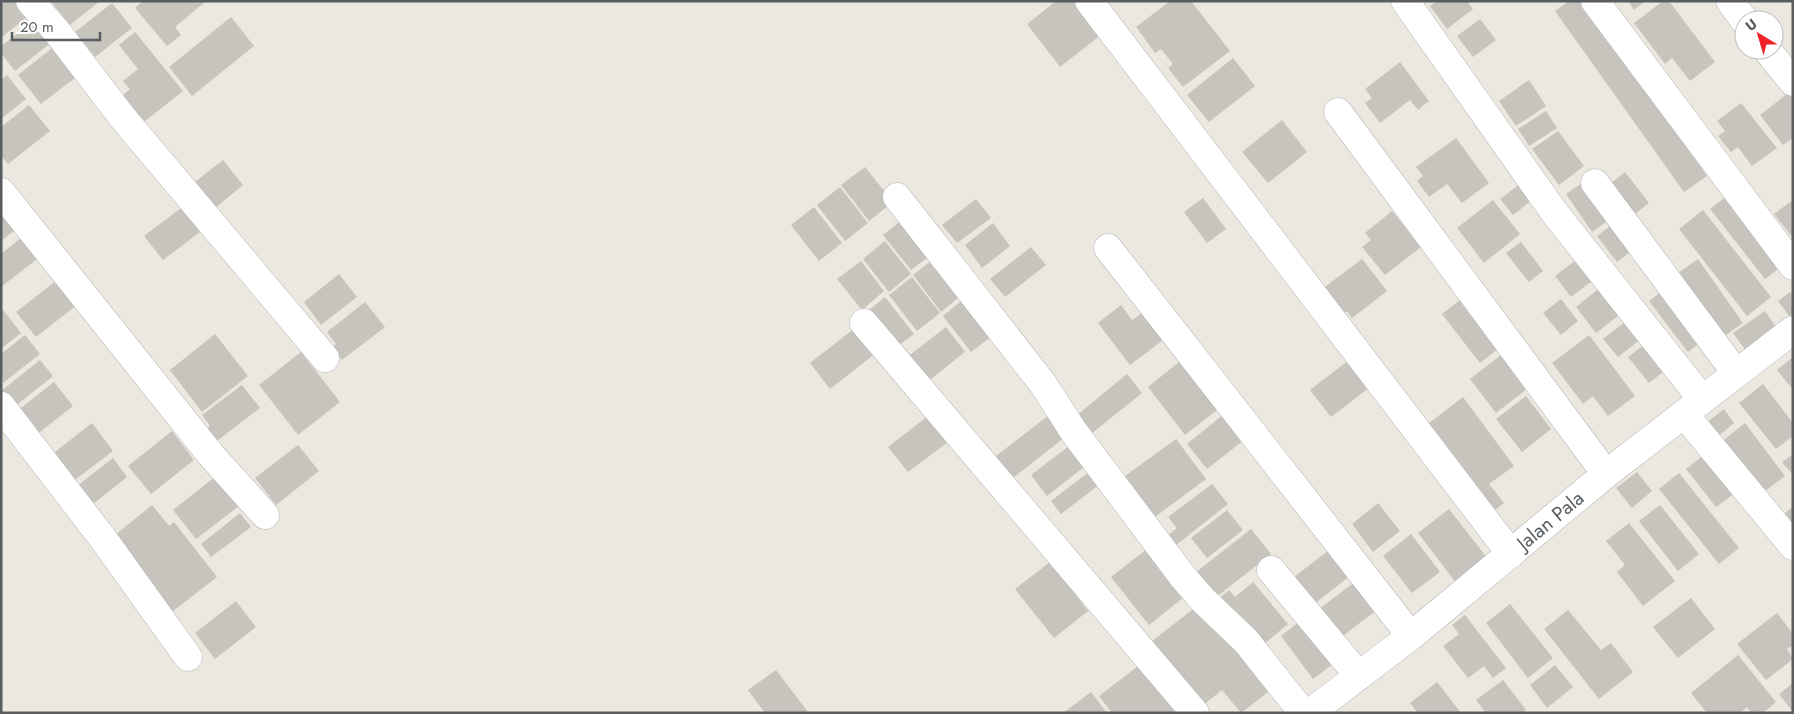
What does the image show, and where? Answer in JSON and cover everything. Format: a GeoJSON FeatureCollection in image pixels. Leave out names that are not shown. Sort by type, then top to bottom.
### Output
{"type":"FeatureCollection","features":[{"type":"Feature","properties":{"kind":"street"},"geometry":{"type":"LineString","coordinates":[[30,1],[58,33],[123,118],[325,358]]}},
{"type":"Feature","properties":{"kind":"street"},"geometry":{"type":"LineString","coordinates":[[1089,1],[1511,554]]}},
{"type":"Feature","properties":{"kind":"street"},"geometry":{"type":"LineString","coordinates":[[1405,1],[1793,546]]}},
{"type":"Feature","properties":{"kind":"street"},"geometry":{"type":"LineString","coordinates":[[1595,1],[1793,266]]}},
{"type":"Feature","properties":{"kind":"street"},"geometry":{"type":"LineString","coordinates":[[1775,60],[1793,82]]}},
{"type":"Feature","properties":{"kind":"street"},"geometry":{"type":"LineString","coordinates":[[1338,112],[1606,474]]}},
{"type":"Feature","properties":{"kind":"street"},"geometry":{"type":"LineString","coordinates":[[1595,183],[1736,373]]}},
{"type":"Feature","properties":{"kind":"street"},"geometry":{"type":"LineString","coordinates":[[1,192],[211,455],[265,515]]}},
{"type":"Feature","properties":{"kind":"street"},"geometry":{"type":"LineString","coordinates":[[897,198],[1043,384],[1074,432],[1183,577],[1202,600],[1246,641],[1303,713]]}},
{"type":"Feature","properties":{"kind":"street"},"geometry":{"type":"LineString","coordinates":[[1108,248],[1411,636]]}},
{"type":"Feature","properties":{"kind":"street"},"geometry":{"type":"LineString","coordinates":[[864,323],[1195,713]]}},
{"type":"Feature","properties":{"kind":"street","name":"Jalan Pala"},"geometry":{"type":"LineString","coordinates":[[1310,713],[1411,636],[1606,474],[1793,330]]}},
{"type":"Feature","properties":{"kind":"street"},"geometry":{"type":"LineString","coordinates":[[1,406],[104,540],[188,657]]}},
{"type":"Feature","properties":{"kind":"street"},"geometry":{"type":"LineString","coordinates":[[1271,570],[1359,676]]}},
{"type":"Feature","properties":{"kind":"building"},"geometry":{"type":"Polygon","coordinates":[[[1,1],[25,1],[33,12],[1,38],[1,1]]]}},
{"type":"Feature","properties":{"kind":"building"},"geometry":{"type":"Polygon","coordinates":[[[55,1],[100,1],[70,25],[52,3],[55,1]]]}},
{"type":"Feature","properties":{"kind":"building"},"geometry":{"type":"Polygon","coordinates":[[[142,1],[206,1],[175,27],[181,35],[167,46],[135,8],[142,1]]]}},
{"type":"Feature","properties":{"kind":"building"},"geometry":{"type":"Polygon","coordinates":[[[1056,1],[1077,1],[1102,34],[1060,67],[1027,24],[1056,1]]]}},
{"type":"Feature","properties":{"kind":"building"},"geometry":{"type":"Polygon","coordinates":[[[1170,1],[1191,1],[1230,51],[1183,87],[1168,68],[1173,64],[1161,49],[1155,53],[1136,27],[1170,1]]]}},
{"type":"Feature","properties":{"kind":"building"},"geometry":{"type":"Polygon","coordinates":[[[1437,1],[1467,1],[1473,9],[1447,29],[1430,6],[1437,1]]]}},
{"type":"Feature","properties":{"kind":"building"},"geometry":{"type":"Polygon","coordinates":[[[1569,1],[1582,1],[1707,176],[1684,192],[1555,11],[1569,1]]]}},
{"type":"Feature","properties":{"kind":"building"},"geometry":{"type":"Polygon","coordinates":[[[1628,1],[1645,1],[1634,10],[1628,1]]]}},
{"type":"Feature","properties":{"kind":"building"},"geometry":{"type":"Polygon","coordinates":[[[1663,1],[1669,1],[1715,62],[1690,81],[1672,58],[1665,64],[1634,23],[1663,1]]]}},
{"type":"Feature","properties":{"kind":"building"},"geometry":{"type":"Polygon","coordinates":[[[112,3],[132,28],[95,57],[75,32],[112,3]]]}},
{"type":"Feature","properties":{"kind":"building"},"geometry":{"type":"Polygon","coordinates":[[[40,16],[57,38],[15,71],[1,53],[1,46],[40,16]]]}},
{"type":"Feature","properties":{"kind":"building"},"geometry":{"type":"Polygon","coordinates":[[[231,17],[254,46],[192,96],[169,67],[231,17]]]}},
{"type":"Feature","properties":{"kind":"building"},"geometry":{"type":"Polygon","coordinates":[[[1480,19],[1496,40],[1473,57],[1457,36],[1480,19]]]}},
{"type":"Feature","properties":{"kind":"building"},"geometry":{"type":"Polygon","coordinates":[[[135,32],[183,91],[140,125],[118,99],[130,89],[123,81],[138,69],[119,45],[135,32]]]}},
{"type":"Feature","properties":{"kind":"building"},"geometry":{"type":"Polygon","coordinates":[[[61,41],[84,71],[41,104],[18,75],[61,41]]]}},
{"type":"Feature","properties":{"kind":"building"},"geometry":{"type":"Polygon","coordinates":[[[1233,58],[1255,86],[1209,122],[1187,95],[1233,58]]]}},
{"type":"Feature","properties":{"kind":"building"},"geometry":{"type":"Polygon","coordinates":[[[1400,62],[1429,101],[1418,110],[1410,100],[1380,123],[1365,103],[1372,98],[1365,89],[1400,62]]]}},
{"type":"Feature","properties":{"kind":"building"},"geometry":{"type":"Polygon","coordinates":[[[7,75],[26,99],[1,119],[1,80],[7,75]]]}},
{"type":"Feature","properties":{"kind":"building"},"geometry":{"type":"Polygon","coordinates":[[[1529,80],[1546,106],[1516,126],[1499,101],[1529,80]]]}},
{"type":"Feature","properties":{"kind":"building"},"geometry":{"type":"Polygon","coordinates":[[[1792,90],[1793,138],[1783,145],[1760,115],[1792,90]]]}},
{"type":"Feature","properties":{"kind":"building"},"geometry":{"type":"Polygon","coordinates":[[[1741,103],[1777,148],[1752,166],[1738,147],[1731,152],[1718,136],[1725,131],[1717,121],[1741,103]]]}},
{"type":"Feature","properties":{"kind":"building"},"geometry":{"type":"Polygon","coordinates":[[[29,105],[50,131],[8,164],[1,156],[1,127],[29,105]]]}},
{"type":"Feature","properties":{"kind":"building"},"geometry":{"type":"Polygon","coordinates":[[[1546,111],[1557,128],[1529,146],[1518,129],[1546,111]]]}},
{"type":"Feature","properties":{"kind":"building"},"geometry":{"type":"Polygon","coordinates":[[[1282,120],[1307,152],[1268,183],[1242,152],[1282,120]]]}},
{"type":"Feature","properties":{"kind":"building"},"geometry":{"type":"Polygon","coordinates":[[[1558,131],[1584,166],[1559,185],[1532,149],[1558,131]]]}},
{"type":"Feature","properties":{"kind":"building"},"geometry":{"type":"Polygon","coordinates":[[[1456,138],[1489,183],[1462,203],[1447,184],[1429,197],[1417,181],[1423,176],[1416,167],[1456,138]]]}},
{"type":"Feature","properties":{"kind":"building"},"geometry":{"type":"Polygon","coordinates":[[[223,160],[243,185],[215,208],[195,182],[223,160]]]}},
{"type":"Feature","properties":{"kind":"building"},"geometry":{"type":"Polygon","coordinates":[[[865,167],[893,202],[869,221],[841,185],[865,167]]]}},
{"type":"Feature","properties":{"kind":"building"},"geometry":{"type":"Polygon","coordinates":[[[1625,172],[1649,203],[1628,219],[1604,189],[1625,172]]]}},
{"type":"Feature","properties":{"kind":"building"},"geometry":{"type":"Polygon","coordinates":[[[1525,180],[1537,196],[1513,215],[1500,199],[1525,180]]]}},
{"type":"Feature","properties":{"kind":"building"},"geometry":{"type":"Polygon","coordinates":[[[1586,180],[1613,217],[1592,232],[1566,194],[1586,180]]]}},
{"type":"Feature","properties":{"kind":"building"},"geometry":{"type":"Polygon","coordinates":[[[840,187],[868,223],[845,241],[817,205],[840,187]]]}},
{"type":"Feature","properties":{"kind":"building"},"geometry":{"type":"Polygon","coordinates":[[[1732,192],[1786,263],[1765,279],[1710,209],[1732,192]]]}},
{"type":"Feature","properties":{"kind":"building"},"geometry":{"type":"Polygon","coordinates":[[[1203,198],[1226,229],[1207,243],[1184,212],[1203,198]]]}},
{"type":"Feature","properties":{"kind":"building"},"geometry":{"type":"Polygon","coordinates":[[[976,199],[991,218],[957,243],[942,225],[976,199]]]}},
{"type":"Feature","properties":{"kind":"building"},"geometry":{"type":"Polygon","coordinates":[[[1493,200],[1520,234],[1484,263],[1457,228],[1493,200]]]}},
{"type":"Feature","properties":{"kind":"building"},"geometry":{"type":"Polygon","coordinates":[[[1793,200],[1793,238],[1774,214],[1793,200]]]}},
{"type":"Feature","properties":{"kind":"building"},"geometry":{"type":"Polygon","coordinates":[[[814,207],[842,243],[819,261],[791,225],[814,207]]]}},
{"type":"Feature","properties":{"kind":"building"},"geometry":{"type":"Polygon","coordinates":[[[181,208],[200,232],[163,260],[144,236],[181,208]]]}},
{"type":"Feature","properties":{"kind":"building"},"geometry":{"type":"Polygon","coordinates":[[[1703,210],[1771,297],[1747,316],[1679,229],[1703,210]]]}},
{"type":"Feature","properties":{"kind":"building"},"geometry":{"type":"Polygon","coordinates":[[[1,211],[19,227],[1,241],[1,211]]]}},
{"type":"Feature","properties":{"kind":"building"},"geometry":{"type":"Polygon","coordinates":[[[1392,211],[1421,247],[1385,275],[1362,247],[1371,240],[1365,233],[1392,211]]]}},
{"type":"Feature","properties":{"kind":"building"},"geometry":{"type":"Polygon","coordinates":[[[907,216],[935,252],[911,270],[883,235],[907,216]]]}},
{"type":"Feature","properties":{"kind":"building"},"geometry":{"type":"Polygon","coordinates":[[[1618,220],[1638,246],[1617,262],[1597,236],[1618,220]]]}},
{"type":"Feature","properties":{"kind":"building"},"geometry":{"type":"Polygon","coordinates":[[[993,223],[1010,246],[982,268],[965,245],[993,223]]]}},
{"type":"Feature","properties":{"kind":"building"},"geometry":{"type":"Polygon","coordinates":[[[21,238],[37,259],[1,287],[1,254],[21,238]]]}},
{"type":"Feature","properties":{"kind":"building"},"geometry":{"type":"Polygon","coordinates":[[[885,241],[911,274],[889,292],[863,259],[885,241]]]}},
{"type":"Feature","properties":{"kind":"building"},"geometry":{"type":"Polygon","coordinates":[[[1521,242],[1543,271],[1529,282],[1506,253],[1521,242]]]}},
{"type":"Feature","properties":{"kind":"building"},"geometry":{"type":"Polygon","coordinates":[[[1031,247],[1046,265],[1005,297],[990,279],[1031,247]]]}},
{"type":"Feature","properties":{"kind":"building"},"geometry":{"type":"Polygon","coordinates":[[[936,257],[964,293],[941,312],[913,275],[936,257]]]}},
{"type":"Feature","properties":{"kind":"building"},"geometry":{"type":"Polygon","coordinates":[[[1580,257],[1596,278],[1571,297],[1555,276],[1580,257]]]}},
{"type":"Feature","properties":{"kind":"building"},"geometry":{"type":"Polygon","coordinates":[[[1362,259],[1387,291],[1352,318],[1347,311],[1338,318],[1318,292],[1362,259]]]}},
{"type":"Feature","properties":{"kind":"building"},"geometry":{"type":"Polygon","coordinates":[[[1698,259],[1743,323],[1716,342],[1671,278],[1698,259]]]}},
{"type":"Feature","properties":{"kind":"building"},"geometry":{"type":"Polygon","coordinates":[[[861,261],[884,291],[862,310],[837,279],[861,261]]]}},
{"type":"Feature","properties":{"kind":"building"},"geometry":{"type":"Polygon","coordinates":[[[339,274],[357,297],[321,325],[304,302],[339,274]]]}},
{"type":"Feature","properties":{"kind":"building"},"geometry":{"type":"Polygon","coordinates":[[[62,276],[82,301],[36,337],[16,312],[62,276]]]}},
{"type":"Feature","properties":{"kind":"building"},"geometry":{"type":"Polygon","coordinates":[[[912,277],[940,313],[917,331],[889,295],[912,277]]]}},
{"type":"Feature","properties":{"kind":"building"},"geometry":{"type":"Polygon","coordinates":[[[1602,286],[1622,313],[1596,333],[1576,307],[1602,286]]]}},
{"type":"Feature","properties":{"kind":"building"},"geometry":{"type":"Polygon","coordinates":[[[1668,287],[1707,337],[1688,352],[1649,301],[1668,287]]]}},
{"type":"Feature","properties":{"kind":"building"},"geometry":{"type":"Polygon","coordinates":[[[1790,292],[1793,296],[1793,321],[1778,301],[1790,292]]]}},
{"type":"Feature","properties":{"kind":"building"},"geometry":{"type":"Polygon","coordinates":[[[1468,294],[1506,343],[1480,363],[1442,314],[1468,294]]]}},
{"type":"Feature","properties":{"kind":"building"},"geometry":{"type":"Polygon","coordinates":[[[885,297],[914,334],[890,352],[862,316],[885,297]]]}},
{"type":"Feature","properties":{"kind":"building"},"geometry":{"type":"Polygon","coordinates":[[[966,297],[995,334],[971,352],[943,316],[966,297]]]}},
{"type":"Feature","properties":{"kind":"building"},"geometry":{"type":"Polygon","coordinates":[[[1561,299],[1578,321],[1561,335],[1543,313],[1561,299]]]}},
{"type":"Feature","properties":{"kind":"building"},"geometry":{"type":"Polygon","coordinates":[[[365,302],[385,327],[342,360],[332,347],[336,344],[327,332],[365,302]]]}},
{"type":"Feature","properties":{"kind":"building"},"geometry":{"type":"Polygon","coordinates":[[[1121,305],[1132,320],[1146,310],[1167,337],[1130,365],[1098,323],[1121,305]]]}},
{"type":"Feature","properties":{"kind":"building"},"geometry":{"type":"Polygon","coordinates":[[[3,310],[21,333],[1,349],[1,311],[3,310]]]}},
{"type":"Feature","properties":{"kind":"building"},"geometry":{"type":"Polygon","coordinates":[[[1765,311],[1780,333],[1749,355],[1733,333],[1765,311]]]}},
{"type":"Feature","properties":{"kind":"building"},"geometry":{"type":"Polygon","coordinates":[[[1630,318],[1645,336],[1618,357],[1603,339],[1630,318]]]}},
{"type":"Feature","properties":{"kind":"building"},"geometry":{"type":"Polygon","coordinates":[[[946,327],[965,352],[922,386],[902,361],[946,327]]]}},
{"type":"Feature","properties":{"kind":"building"},"geometry":{"type":"Polygon","coordinates":[[[855,328],[876,353],[830,389],[810,363],[855,328]]]}},
{"type":"Feature","properties":{"kind":"building"},"geometry":{"type":"Polygon","coordinates":[[[215,334],[248,376],[202,412],[170,370],[215,334]]]}},
{"type":"Feature","properties":{"kind":"building"},"geometry":{"type":"Polygon","coordinates":[[[25,335],[40,354],[3,383],[1,354],[25,335]]]}},
{"type":"Feature","properties":{"kind":"building"},"geometry":{"type":"Polygon","coordinates":[[[1589,335],[1635,396],[1608,416],[1593,396],[1583,404],[1552,363],[1589,335]]]}},
{"type":"Feature","properties":{"kind":"building"},"geometry":{"type":"Polygon","coordinates":[[[1653,338],[1673,364],[1649,383],[1628,357],[1653,338]]]}},
{"type":"Feature","properties":{"kind":"building"},"geometry":{"type":"Polygon","coordinates":[[[301,352],[340,402],[298,435],[259,385],[301,352]]]}},
{"type":"Feature","properties":{"kind":"building"},"geometry":{"type":"Polygon","coordinates":[[[1501,355],[1527,389],[1496,413],[1470,379],[1501,355]]]}},
{"type":"Feature","properties":{"kind":"building"},"geometry":{"type":"Polygon","coordinates":[[[1353,357],[1374,384],[1331,417],[1310,390],[1353,357]]]}},
{"type":"Feature","properties":{"kind":"building"},"geometry":{"type":"Polygon","coordinates":[[[1793,357],[1793,390],[1777,370],[1793,357]]]}},
{"type":"Feature","properties":{"kind":"building"},"geometry":{"type":"Polygon","coordinates":[[[40,360],[53,376],[9,411],[1,401],[1,391],[40,360]]]}},
{"type":"Feature","properties":{"kind":"building"},"geometry":{"type":"Polygon","coordinates":[[[1179,362],[1217,410],[1185,435],[1148,387],[1179,362]]]}},
{"type":"Feature","properties":{"kind":"building"},"geometry":{"type":"Polygon","coordinates":[[[1127,374],[1142,393],[1091,434],[1076,416],[1127,374]]]}},
{"type":"Feature","properties":{"kind":"building"},"geometry":{"type":"Polygon","coordinates":[[[54,382],[73,406],[36,435],[17,411],[54,382]]]}},
{"type":"Feature","properties":{"kind":"building"},"geometry":{"type":"Polygon","coordinates":[[[1763,384],[1793,423],[1793,436],[1776,449],[1739,403],[1763,384]]]}},
{"type":"Feature","properties":{"kind":"building"},"geometry":{"type":"Polygon","coordinates":[[[242,385],[260,408],[213,444],[204,431],[210,426],[202,415],[242,385]]]}},
{"type":"Feature","properties":{"kind":"building"},"geometry":{"type":"Polygon","coordinates":[[[1526,396],[1551,429],[1522,452],[1496,419],[1526,396]]]}},
{"type":"Feature","properties":{"kind":"building"},"geometry":{"type":"Polygon","coordinates":[[[1463,397],[1514,466],[1489,484],[1504,503],[1490,514],[1424,427],[1463,397]]]}},
{"type":"Feature","properties":{"kind":"building"},"geometry":{"type":"Polygon","coordinates":[[[1724,409],[1734,423],[1717,437],[1706,423],[1724,409]]]}},
{"type":"Feature","properties":{"kind":"building"},"geometry":{"type":"Polygon","coordinates":[[[1053,412],[1070,433],[1013,478],[996,456],[1053,412]]]}},
{"type":"Feature","properties":{"kind":"building"},"geometry":{"type":"Polygon","coordinates":[[[1224,414],[1244,440],[1207,469],[1187,444],[1224,414]]]}},
{"type":"Feature","properties":{"kind":"building"},"geometry":{"type":"Polygon","coordinates":[[[928,416],[948,442],[908,472],[888,447],[928,416]]]}},
{"type":"Feature","properties":{"kind":"building"},"geometry":{"type":"Polygon","coordinates":[[[92,423],[113,451],[72,482],[51,455],[92,423]]]}},
{"type":"Feature","properties":{"kind":"building"},"geometry":{"type":"Polygon","coordinates":[[[1745,423],[1785,476],[1760,495],[1720,443],[1745,423]]]}},
{"type":"Feature","properties":{"kind":"building"},"geometry":{"type":"Polygon","coordinates":[[[172,431],[194,460],[151,494],[128,466],[172,431]]]}},
{"type":"Feature","properties":{"kind":"building"},"geometry":{"type":"Polygon","coordinates":[[[1176,439],[1206,479],[1151,520],[1121,479],[1176,439]]]}},
{"type":"Feature","properties":{"kind":"building"},"geometry":{"type":"Polygon","coordinates":[[[1073,443],[1089,463],[1047,496],[1031,475],[1073,443]]]}},
{"type":"Feature","properties":{"kind":"building"},"geometry":{"type":"Polygon","coordinates":[[[298,445],[319,471],[276,505],[255,478],[298,445]]]}},
{"type":"Feature","properties":{"kind":"building"},"geometry":{"type":"Polygon","coordinates":[[[1705,454],[1735,493],[1716,507],[1686,469],[1705,454]]]}},
{"type":"Feature","properties":{"kind":"building"},"geometry":{"type":"Polygon","coordinates":[[[1793,454],[1793,475],[1782,462],[1793,454]]]}},
{"type":"Feature","properties":{"kind":"building"},"geometry":{"type":"Polygon","coordinates":[[[113,458],[127,477],[88,508],[73,489],[113,458]]]}},
{"type":"Feature","properties":{"kind":"building"},"geometry":{"type":"Polygon","coordinates":[[[1090,471],[1100,484],[1061,514],[1051,501],[1090,471]]]}},
{"type":"Feature","properties":{"kind":"building"},"geometry":{"type":"Polygon","coordinates":[[[1637,472],[1652,491],[1632,508],[1616,488],[1637,472]]]}},
{"type":"Feature","properties":{"kind":"building"},"geometry":{"type":"Polygon","coordinates":[[[1679,473],[1739,548],[1719,564],[1659,489],[1679,473]]]}},
{"type":"Feature","properties":{"kind":"building"},"geometry":{"type":"Polygon","coordinates":[[[216,476],[239,506],[196,539],[173,510],[216,476]]]}},
{"type":"Feature","properties":{"kind":"building"},"geometry":{"type":"Polygon","coordinates":[[[1212,484],[1228,504],[1175,546],[1167,536],[1177,528],[1168,517],[1212,484]]]}},
{"type":"Feature","properties":{"kind":"building"},"geometry":{"type":"Polygon","coordinates":[[[1378,503],[1400,531],[1373,552],[1352,524],[1378,503]]]}},
{"type":"Feature","properties":{"kind":"building"},"geometry":{"type":"Polygon","coordinates":[[[152,505],[169,526],[174,522],[217,577],[167,616],[114,536],[152,505]]]}},
{"type":"Feature","properties":{"kind":"building"},"geometry":{"type":"Polygon","coordinates":[[[1660,505],[1699,554],[1678,571],[1639,521],[1660,505]]]}},
{"type":"Feature","properties":{"kind":"building"},"geometry":{"type":"Polygon","coordinates":[[[1793,507],[1793,529],[1782,515],[1793,507]]]}},
{"type":"Feature","properties":{"kind":"building"},"geometry":{"type":"Polygon","coordinates":[[[1449,509],[1488,559],[1457,584],[1418,533],[1449,509]]]}},
{"type":"Feature","properties":{"kind":"building"},"geometry":{"type":"Polygon","coordinates":[[[1227,510],[1243,530],[1207,558],[1191,538],[1227,510]]]}},
{"type":"Feature","properties":{"kind":"building"},"geometry":{"type":"Polygon","coordinates":[[[240,513],[251,527],[211,557],[201,544],[240,513]]]}},
{"type":"Feature","properties":{"kind":"building"},"geometry":{"type":"Polygon","coordinates":[[[1629,523],[1675,581],[1643,606],[1617,572],[1625,565],[1606,541],[1629,523]]]}},
{"type":"Feature","properties":{"kind":"building"},"geometry":{"type":"Polygon","coordinates":[[[1251,529],[1271,554],[1215,598],[1195,573],[1251,529]]]}},
{"type":"Feature","properties":{"kind":"building"},"geometry":{"type":"Polygon","coordinates":[[[1411,534],[1440,572],[1412,593],[1383,556],[1411,534]]]}},
{"type":"Feature","properties":{"kind":"building"},"geometry":{"type":"Polygon","coordinates":[[[1147,549],[1184,597],[1149,625],[1111,577],[1147,549]]]}},
{"type":"Feature","properties":{"kind":"building"},"geometry":{"type":"Polygon","coordinates":[[[1329,550],[1350,576],[1309,608],[1289,581],[1329,550]]]}},
{"type":"Feature","properties":{"kind":"building"},"geometry":{"type":"Polygon","coordinates":[[[1050,562],[1088,611],[1054,638],[1015,589],[1050,562]]]}},
{"type":"Feature","properties":{"kind":"building"},"geometry":{"type":"Polygon","coordinates":[[[1360,578],[1382,606],[1340,638],[1318,610],[1360,578]]]}},
{"type":"Feature","properties":{"kind":"building"},"geometry":{"type":"Polygon","coordinates":[[[1253,582],[1288,624],[1257,650],[1216,601],[1229,590],[1235,597],[1253,582]]]}},
{"type":"Feature","properties":{"kind":"building"},"geometry":{"type":"Polygon","coordinates":[[[1691,598],[1715,629],[1678,658],[1653,627],[1691,598]]]}},
{"type":"Feature","properties":{"kind":"building"},"geometry":{"type":"Polygon","coordinates":[[[236,601],[256,627],[215,659],[195,633],[236,601]]]}},
{"type":"Feature","properties":{"kind":"building"},"geometry":{"type":"Polygon","coordinates":[[[1201,603],[1277,685],[1241,713],[1222,690],[1197,710],[1147,645],[1201,603]]]}},
{"type":"Feature","properties":{"kind":"building"},"geometry":{"type":"Polygon","coordinates":[[[1510,604],[1553,658],[1528,678],[1486,623],[1510,604]]]}},
{"type":"Feature","properties":{"kind":"building"},"geometry":{"type":"Polygon","coordinates":[[[1568,610],[1601,650],[1611,643],[1633,672],[1599,699],[1544,629],[1568,610]]]}},
{"type":"Feature","properties":{"kind":"building"},"geometry":{"type":"Polygon","coordinates":[[[1777,613],[1793,634],[1793,645],[1787,649],[1793,659],[1766,680],[1737,644],[1777,613]]]}},
{"type":"Feature","properties":{"kind":"building"},"geometry":{"type":"Polygon","coordinates":[[[1465,615],[1506,668],[1493,678],[1484,666],[1468,678],[1443,646],[1459,634],[1452,625],[1465,615]]]}},
{"type":"Feature","properties":{"kind":"building"},"geometry":{"type":"Polygon","coordinates":[[[1300,621],[1333,664],[1313,679],[1281,636],[1300,621]]]}},
{"type":"Feature","properties":{"kind":"building"},"geometry":{"type":"Polygon","coordinates":[[[1738,655],[1776,702],[1763,713],[1751,713],[1747,707],[1740,713],[1707,713],[1691,693],[1738,655]]]}},
{"type":"Feature","properties":{"kind":"building"},"geometry":{"type":"Polygon","coordinates":[[[1146,660],[1187,713],[1112,713],[1099,696],[1146,660]]]}},
{"type":"Feature","properties":{"kind":"building"},"geometry":{"type":"Polygon","coordinates":[[[1555,665],[1573,687],[1547,708],[1530,685],[1555,665]]]}},
{"type":"Feature","properties":{"kind":"building"},"geometry":{"type":"Polygon","coordinates":[[[776,670],[807,713],[765,713],[748,690],[776,670]]]}},
{"type":"Feature","properties":{"kind":"building"},"geometry":{"type":"Polygon","coordinates":[[[1503,680],[1526,710],[1523,713],[1486,713],[1476,700],[1503,680]]]}},
{"type":"Feature","properties":{"kind":"building"},"geometry":{"type":"Polygon","coordinates":[[[1437,682],[1461,713],[1418,713],[1410,703],[1437,682]]]}},
{"type":"Feature","properties":{"kind":"building"},"geometry":{"type":"Polygon","coordinates":[[[1793,683],[1793,712],[1779,694],[1793,683]]]}},
{"type":"Feature","properties":{"kind":"building"},"geometry":{"type":"Polygon","coordinates":[[[1091,692],[1107,713],[1063,713],[1091,692]]]}}]}
